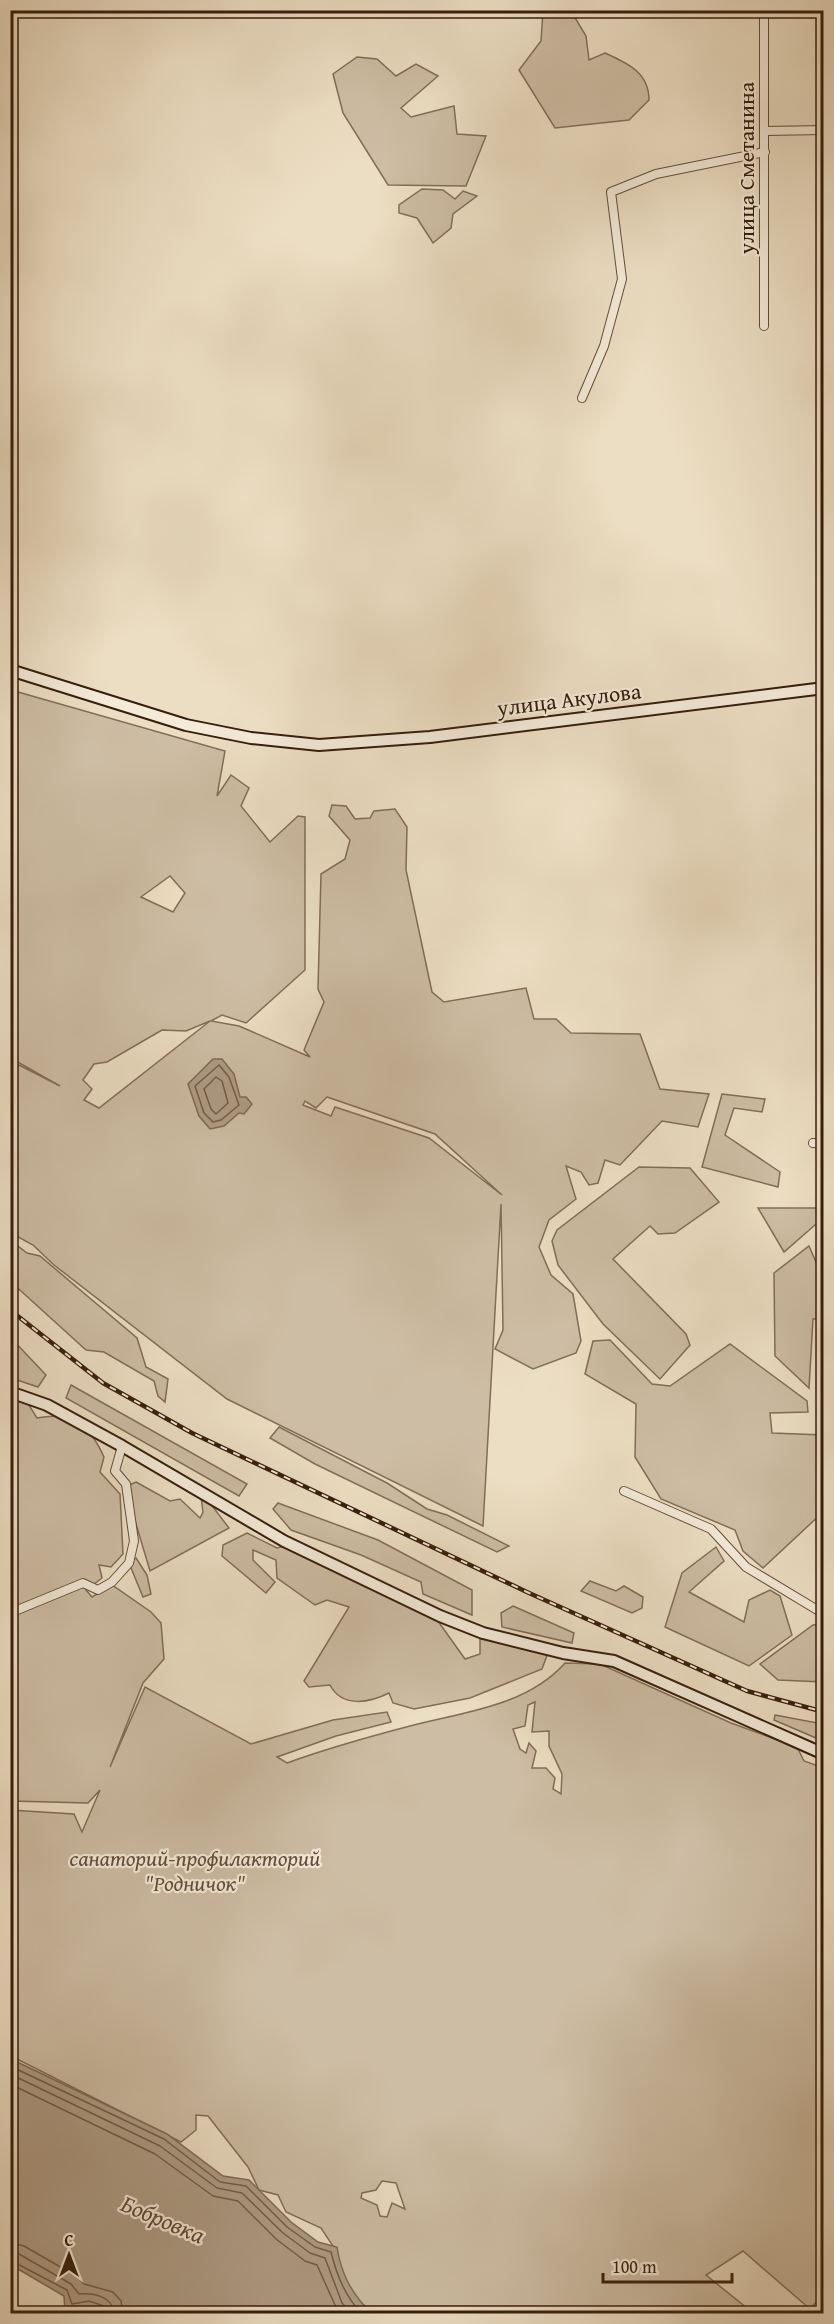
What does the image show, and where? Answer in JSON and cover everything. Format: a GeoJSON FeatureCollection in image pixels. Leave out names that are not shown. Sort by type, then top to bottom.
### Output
{"type":"FeatureCollection","features":[{"type":"Feature","properties":{"kind":"main road","name":"улица Акулова"},"geometry":{"type":"LineString","coordinates":[[10,670],[186,725],[251,738],[319,745],[430,737],[824,688]]}},
{"type":"Feature","properties":{"kind":"main road"},"geometry":{"type":"LineString","coordinates":[[10,1392],[47,1405],[284,1541],[440,1616],[483,1633],[563,1653],[614,1661],[824,1754]]}},
{"type":"Feature","properties":{"kind":"street","name":"улица Сметанина"},"geometry":{"type":"LineString","coordinates":[[764,10],[764,326]]}},
{"type":"Feature","properties":{"kind":"street"},"geometry":{"type":"LineString","coordinates":[[765,131],[824,130]]}},
{"type":"Feature","properties":{"kind":"street"},"geometry":{"type":"LineString","coordinates":[[582,398],[604,346],[622,279],[611,192],[656,174],[765,152]]}},
{"type":"Feature","properties":{"kind":"street"},"geometry":{"type":"LineString","coordinates":[[813,1143],[824,1143]]}},
{"type":"Feature","properties":{"kind":"street"},"geometry":{"type":"LineString","coordinates":[[10,1612],[83,1583],[98,1590],[112,1582],[129,1563],[134,1541],[126,1484],[115,1471],[122,1446]]}},
{"type":"Feature","properties":{"kind":"street"},"geometry":{"type":"LineString","coordinates":[[624,1491],[711,1528],[746,1567],[824,1614]]}},
{"type":"Feature","properties":{"kind":"green space"},"geometry":{"type":"Polygon","coordinates":[[[543,11],[571,11],[586,36],[589,60],[605,53],[629,65],[641,75],[648,90],[649,100],[629,120],[555,128],[519,70],[541,41],[543,11]]]}},
{"type":"Feature","properties":{"kind":"green space"},"geometry":{"type":"Polygon","coordinates":[[[357,57],[377,59],[396,76],[416,64],[438,76],[401,108],[411,117],[454,106],[457,134],[486,136],[466,186],[388,185],[343,113],[333,74],[357,57]]]}},
{"type":"Feature","properties":{"kind":"green space"},"geometry":{"type":"Polygon","coordinates":[[[422,189],[443,190],[455,199],[463,191],[477,196],[453,214],[451,228],[433,243],[417,218],[399,213],[399,205],[422,189]]]}},
{"type":"Feature","properties":{"kind":"green space"},"geometry":{"type":"Polygon","coordinates":[[[11,690],[225,751],[217,796],[231,775],[249,788],[241,806],[270,842],[298,816],[305,817],[305,970],[246,1023],[222,1015],[211,1021],[239,1026],[310,1057],[304,1050],[324,1002],[318,989],[321,874],[345,859],[350,840],[329,816],[332,805],[346,806],[355,819],[370,818],[374,811],[395,809],[407,827],[406,870],[432,992],[444,1002],[526,988],[534,1019],[556,1019],[571,1033],[640,1034],[660,1089],[709,1094],[698,1127],[662,1121],[620,1165],[605,1160],[598,1183],[589,1185],[581,1172],[566,1166],[576,1199],[549,1220],[539,1247],[551,1275],[573,1294],[581,1341],[576,1353],[533,1369],[495,1349],[503,1330],[501,1204],[483,1526],[227,1399],[54,1265],[33,1245],[11,1233],[10,1079],[19,1065],[60,1086],[14,1060],[11,1052],[11,690]],[[170,876],[141,897],[173,912],[185,893],[170,876]],[[210,1021],[186,1031],[162,1030],[107,1062],[94,1064],[83,1080],[92,1089],[84,1100],[99,1108],[210,1021]],[[327,1097],[316,1108],[305,1101],[303,1105],[331,1116],[335,1107],[429,1138],[502,1195],[435,1134],[327,1097]]]}},
{"type":"Feature","properties":{"kind":"green space"},"geometry":{"type":"Polygon","coordinates":[[[722,1094],[765,1099],[762,1112],[734,1108],[725,1135],[780,1172],[778,1187],[702,1167],[722,1094]]]}},
{"type":"Feature","properties":{"kind":"green space"},"geometry":{"type":"Polygon","coordinates":[[[639,1167],[690,1168],[719,1202],[675,1233],[658,1234],[650,1226],[613,1259],[686,1334],[690,1345],[660,1379],[603,1324],[558,1265],[552,1241],[557,1230],[639,1167]]]}},
{"type":"Feature","properties":{"kind":"green space"},"geometry":{"type":"Polygon","coordinates":[[[758,1208],[823,1208],[823,1218],[784,1252],[758,1208]]]}},
{"type":"Feature","properties":{"kind":"green space"},"geometry":{"type":"Polygon","coordinates":[[[10,1240],[27,1253],[40,1256],[137,1338],[146,1367],[168,1379],[165,1402],[158,1396],[154,1381],[104,1352],[86,1350],[11,1282],[10,1240]]]}},
{"type":"Feature","properties":{"kind":"green space"},"geometry":{"type":"Polygon","coordinates":[[[809,1246],[823,1278],[823,1319],[813,1319],[809,1388],[775,1356],[774,1273],[809,1246]]]}},
{"type":"Feature","properties":{"kind":"green space"},"geometry":{"type":"Polygon","coordinates":[[[11,1338],[46,1375],[38,1387],[11,1378],[11,1338]]]}},
{"type":"Feature","properties":{"kind":"green space"},"geometry":{"type":"Polygon","coordinates":[[[610,1340],[652,1384],[670,1386],[730,1344],[807,1401],[808,1412],[770,1413],[772,1433],[823,1435],[823,1512],[763,1568],[743,1551],[735,1530],[661,1499],[635,1457],[636,1404],[585,1374],[593,1341],[610,1340]]]}},
{"type":"Feature","properties":{"kind":"green space"},"geometry":{"type":"Polygon","coordinates":[[[71,1385],[247,1484],[239,1496],[66,1398],[71,1385]]]}},
{"type":"Feature","properties":{"kind":"green space","name":"санаторий-профилакторий \"Родничок\""},"geometry":{"type":"Polygon","coordinates":[[[11,1396],[27,1402],[37,1418],[61,1416],[78,1422],[92,1436],[104,1457],[100,1472],[120,1494],[123,1554],[111,1567],[99,1565],[102,1578],[86,1590],[92,1597],[112,1585],[151,1612],[161,1623],[164,1659],[143,1683],[110,1767],[145,1687],[251,1744],[333,1720],[387,1712],[391,1722],[336,1736],[277,1757],[287,1763],[363,1739],[473,1711],[513,1698],[550,1677],[565,1663],[600,1664],[731,1723],[797,1747],[804,1761],[824,1768],[823,2302],[819,2299],[810,2309],[743,2251],[706,2275],[753,2313],[373,2313],[348,2291],[333,2246],[321,2228],[286,2212],[278,2195],[259,2190],[248,2167],[208,2116],[196,2115],[196,2130],[181,2142],[11,2056],[10,1810],[74,1814],[82,1832],[100,1790],[88,1803],[11,1801],[11,1396]],[[535,1702],[528,1705],[525,1726],[513,1729],[520,1749],[526,1753],[529,1743],[536,1751],[532,1768],[546,1768],[555,1778],[553,1789],[561,1794],[562,1774],[549,1746],[549,1731],[532,1732],[535,1702]],[[382,2181],[376,2190],[362,2193],[361,2198],[377,2205],[380,2216],[387,2217],[392,2203],[405,2209],[396,2183],[382,2181]]]}},
{"type":"Feature","properties":{"kind":"green space"},"geometry":{"type":"Polygon","coordinates":[[[279,1427],[387,1483],[427,1509],[447,1515],[509,1546],[497,1552],[315,1464],[270,1438],[279,1427]]]}},
{"type":"Feature","properties":{"kind":"green space"},"geometry":{"type":"Polygon","coordinates":[[[136,1482],[170,1501],[180,1499],[200,1518],[203,1512],[201,1497],[210,1503],[229,1528],[150,1571],[125,1487],[136,1482]]]}},
{"type":"Feature","properties":{"kind":"green space"},"geometry":{"type":"Polygon","coordinates":[[[278,1503],[378,1540],[472,1590],[472,1615],[423,1594],[421,1582],[361,1555],[291,1530],[273,1509],[278,1503]]]}},
{"type":"Feature","properties":{"kind":"green space"},"geometry":{"type":"Polygon","coordinates":[[[247,1533],[277,1548],[288,1545],[433,1614],[465,1659],[480,1654],[480,1637],[549,1650],[542,1669],[470,1698],[414,1709],[393,1703],[389,1693],[365,1701],[356,1701],[341,1697],[330,1685],[309,1687],[304,1681],[349,1607],[327,1600],[315,1605],[277,1578],[276,1560],[253,1550],[253,1560],[275,1582],[266,1593],[222,1556],[223,1545],[247,1533]]]}},
{"type":"Feature","properties":{"kind":"green space"},"geometry":{"type":"Polygon","coordinates":[[[716,1547],[724,1561],[689,1592],[744,1622],[749,1600],[770,1590],[780,1596],[792,1635],[749,1666],[665,1627],[682,1573],[716,1547]]]}},
{"type":"Feature","properties":{"kind":"green space"},"geometry":{"type":"Polygon","coordinates":[[[136,1558],[147,1575],[151,1594],[143,1597],[129,1563],[136,1558]]]}},
{"type":"Feature","properties":{"kind":"green space"},"geometry":{"type":"Polygon","coordinates":[[[590,1581],[616,1591],[624,1586],[643,1597],[642,1608],[632,1613],[581,1591],[590,1581]]]}},
{"type":"Feature","properties":{"kind":"green space"},"geometry":{"type":"Polygon","coordinates":[[[513,1606],[574,1633],[572,1643],[502,1627],[501,1613],[513,1606]]]}},
{"type":"Feature","properties":{"kind":"green space"},"geometry":{"type":"Polygon","coordinates":[[[823,1624],[823,1682],[778,1680],[760,1664],[813,1625],[823,1624]]]}},
{"type":"Feature","properties":{"kind":"green space"},"geometry":{"type":"Polygon","coordinates":[[[775,1715],[823,1724],[823,1741],[774,1720],[775,1715]]]}},
{"type":"Feature","properties":{"kind":"water"},"geometry":{"type":"Polygon","coordinates":[[[213,1059],[222,1059],[234,1074],[240,1097],[246,1097],[252,1104],[244,1114],[239,1113],[224,1126],[210,1129],[199,1116],[188,1084],[213,1059]]]}},
{"type":"Feature","properties":{"kind":"water","name":"Бобровка"},"geometry":{"type":"Polygon","coordinates":[[[11,2059],[167,2134],[223,2176],[249,2180],[291,2222],[318,2242],[337,2247],[348,2283],[371,2313],[108,2314],[89,2307],[65,2313],[64,2296],[11,2265],[11,2059]]]}},
{"type":"Feature","properties":{"kind":"railway"},"geometry":{"type":"LineString","coordinates":[[10,1310],[103,1383],[192,1433],[529,1593],[747,1691],[824,1712]]}}]}
